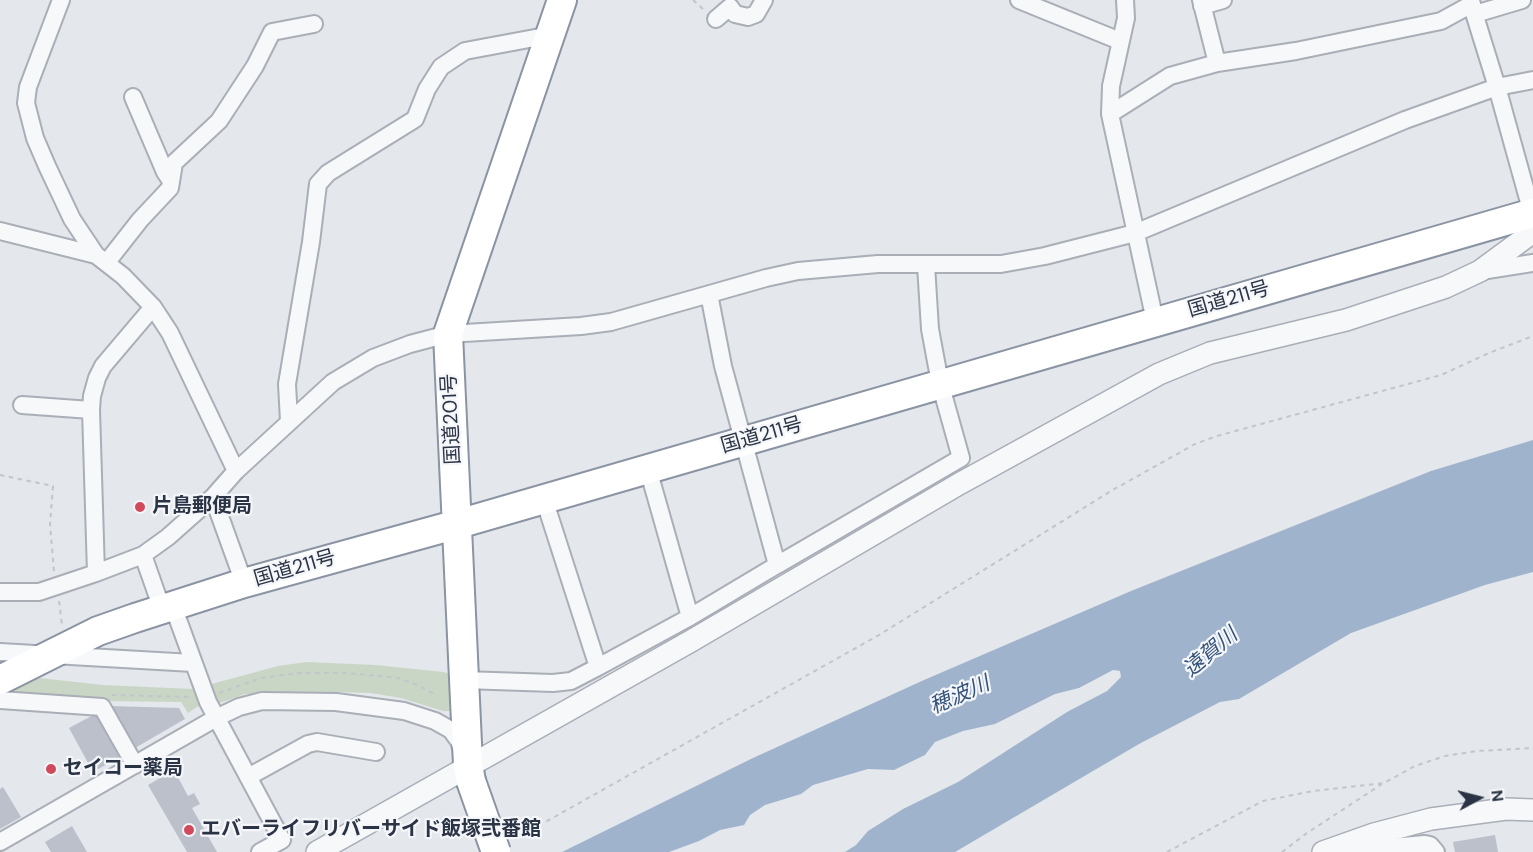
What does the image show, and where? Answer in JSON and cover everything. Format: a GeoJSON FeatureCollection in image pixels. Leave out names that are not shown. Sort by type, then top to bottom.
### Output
{"type":"FeatureCollection","features":[{"type":"Feature","properties":{"kind":"highway","name":"国道201号"},"geometry":{"type":"LineString","coordinates":[[504,846],[470,773],[448,334],[562,0]]}},
{"type":"Feature","properties":{"kind":"highway","name":"国道211号"},"geometry":{"type":"LineString","coordinates":[[0,680],[98,631],[244,583],[458,524],[1155,321],[1533,220]]}},
{"type":"Feature","properties":{"kind":"street"},"geometry":{"type":"LineString","coordinates":[[61,0],[28,87],[26,103],[35,138],[72,219],[101,259],[123,276],[153,307],[170,333],[236,471]]}},
{"type":"Feature","properties":{"kind":"street"},"geometry":{"type":"LineString","coordinates":[[716,19],[730,8],[735,14],[748,17],[756,14],[764,0]]}},
{"type":"Feature","properties":{"kind":"street"},"geometry":{"type":"LineString","coordinates":[[1019,0],[1120,41]]}},
{"type":"Feature","properties":{"kind":"street"},"geometry":{"type":"LineString","coordinates":[[1125,0],[1126,18],[1111,86],[1110,114],[1155,321]]}},
{"type":"Feature","properties":{"kind":"street"},"geometry":{"type":"LineString","coordinates":[[1217,63],[1202,3],[1223,0]]}},
{"type":"Feature","properties":{"kind":"street"},"geometry":{"type":"LineString","coordinates":[[1110,114],[1170,76],[1217,63],[1296,51],[1441,21],[1472,6],[1522,0]]}},
{"type":"Feature","properties":{"kind":"street"},"geometry":{"type":"LineString","coordinates":[[1472,6],[1497,87],[1533,220],[1480,271]]}},
{"type":"Feature","properties":{"kind":"street"},"geometry":{"type":"LineString","coordinates":[[101,259],[170,188],[174,162],[219,121],[255,66],[272,32],[314,24]]}},
{"type":"Feature","properties":{"kind":"street"},"geometry":{"type":"LineString","coordinates":[[290,421],[287,384],[311,242],[318,184],[328,173],[415,119],[427,89],[441,67],[465,51],[540,37],[549,39]]}},
{"type":"Feature","properties":{"kind":"street"},"geometry":{"type":"LineString","coordinates":[[0,592],[39,592],[143,555],[168,537],[213,497],[236,471],[333,382],[373,358],[432,337],[611,322],[798,271],[878,264],[926,266],[1001,264],[1045,256],[1135,233],[1405,120],[1497,87],[1533,80]]}},
{"type":"Feature","properties":{"kind":"street"},"geometry":{"type":"LineString","coordinates":[[133,97],[171,181]]}},
{"type":"Feature","properties":{"kind":"street"},"geometry":{"type":"LineString","coordinates":[[0,233],[101,259]]}},
{"type":"Feature","properties":{"kind":"street"},"geometry":{"type":"LineString","coordinates":[[317,852],[470,773],[959,484],[1159,374],[1210,353],[1346,320],[1446,287],[1480,271],[1533,263]]}},
{"type":"Feature","properties":{"kind":"street"},"geometry":{"type":"LineString","coordinates":[[464,680],[553,683],[571,681],[690,617],[961,458],[940,384],[930,329],[926,266]]}},
{"type":"Feature","properties":{"kind":"street"},"geometry":{"type":"LineString","coordinates":[[709,294],[723,366],[777,565]]}},
{"type":"Feature","properties":{"kind":"street"},"geometry":{"type":"LineString","coordinates":[[96,573],[91,410],[97,378],[103,366],[153,307]]}},
{"type":"Feature","properties":{"kind":"street"},"geometry":{"type":"LineString","coordinates":[[22,405],[91,410]]}},
{"type":"Feature","properties":{"kind":"street"},"geometry":{"type":"LineString","coordinates":[[648,469],[690,617]]}},
{"type":"Feature","properties":{"kind":"street"},"geometry":{"type":"LineString","coordinates":[[213,497],[244,583]]}},
{"type":"Feature","properties":{"kind":"street"},"geometry":{"type":"LineString","coordinates":[[544,499],[598,667]]}},
{"type":"Feature","properties":{"kind":"street"},"geometry":{"type":"LineString","coordinates":[[143,555],[193,663],[208,702],[282,840],[260,852]]}},
{"type":"Feature","properties":{"kind":"street"},"geometry":{"type":"LineString","coordinates":[[0,652],[193,663]]}},
{"type":"Feature","properties":{"kind":"street"},"geometry":{"type":"LineString","coordinates":[[0,700],[102,707],[135,765]]}},
{"type":"Feature","properties":{"kind":"street"},"geometry":{"type":"LineString","coordinates":[[0,842],[216,718],[239,707],[262,701],[336,702],[404,711],[435,721],[451,730],[459,741],[470,773]]}},
{"type":"Feature","properties":{"kind":"street"},"geometry":{"type":"LineString","coordinates":[[248,777],[308,744],[316,742],[376,752]]}},
{"type":"Feature","properties":{"kind":"street"},"geometry":{"type":"LineString","coordinates":[[1331,850],[1374,834],[1431,819],[1506,809],[1533,810]]}},
{"type":"Feature","properties":{"kind":"street"},"geometry":{"type":"LineString","coordinates":[[1331,850],[1425,844],[1430,845],[1436,852]]}},
{"type":"Feature","properties":{"kind":"path"},"geometry":{"type":"LineString","coordinates":[[504,846],[879,635],[1111,491],[1195,444],[1441,375],[1489,352],[1533,336]]}},
{"type":"Feature","properties":{"kind":"path"},"geometry":{"type":"LineString","coordinates":[[0,475],[53,486],[50,524],[62,625]]}},
{"type":"Feature","properties":{"kind":"path"},"geometry":{"type":"LineString","coordinates":[[110,695],[193,697],[200,708],[214,694],[261,678],[299,673],[347,673],[398,678],[434,694]]}},
{"type":"Feature","properties":{"kind":"path"},"geometry":{"type":"LineString","coordinates":[[1282,852],[1384,783],[1415,766],[1445,756],[1477,751],[1533,748]]}},
{"type":"Feature","properties":{"kind":"path"},"geometry":{"type":"LineString","coordinates":[[1167,852],[1263,801],[1313,791],[1384,783]]}},
{"type":"Feature","properties":{"kind":"green space"},"geometry":{"type":"Polygon","coordinates":[[[307,662],[375,665],[444,672],[455,676],[452,711],[443,711],[401,698],[371,693],[332,692],[245,694],[214,705],[208,685],[278,666],[307,662]]]}},
{"type":"Feature","properties":{"kind":"green space"},"geometry":{"type":"Polygon","coordinates":[[[30,677],[103,685],[193,689],[200,705],[188,713],[181,702],[104,701],[0,694],[30,677]]]}},
{"type":"Feature","properties":{"kind":"water"},"geometry":{"type":"Polygon","coordinates":[[[1533,440],[1533,572],[1485,585],[1351,633],[1239,699],[1220,702],[1139,744],[955,852],[845,852],[856,845],[868,831],[903,809],[958,782],[1067,712],[1107,691],[1121,677],[1120,671],[1113,670],[1079,688],[1055,694],[995,724],[963,731],[935,742],[925,755],[894,770],[868,769],[813,785],[801,794],[765,805],[750,815],[744,825],[720,830],[669,852],[562,852],[753,758],[924,680],[1131,591],[1431,471],[1533,440]]]}},
{"type":"Feature","properties":{"kind":"building"},"geometry":{"type":"Polygon","coordinates":[[[110,706],[179,708],[185,719],[135,748],[110,706]]]}},
{"type":"Feature","properties":{"kind":"building"},"geometry":{"type":"Polygon","coordinates":[[[99,712],[123,755],[93,772],[69,728],[99,712]]]}},
{"type":"Feature","properties":{"kind":"building","name":"エバーライフリバーサイド飯塚弐番館"},"geometry":{"type":"Polygon","coordinates":[[[174,770],[188,796],[194,793],[200,804],[192,808],[217,852],[187,852],[148,785],[174,770]]]}},
{"type":"Feature","properties":{"kind":"building"},"geometry":{"type":"Polygon","coordinates":[[[3,787],[21,817],[0,829],[0,789],[3,787]]]}},
{"type":"Feature","properties":{"kind":"building"},"geometry":{"type":"Polygon","coordinates":[[[72,826],[87,852],[51,852],[45,842],[72,826]]]}},
{"type":"Feature","properties":{"kind":"building"},"geometry":{"type":"Polygon","coordinates":[[[1495,835],[1498,852],[1455,852],[1453,842],[1495,835]]]}},
{"type":"Feature","properties":{"kind":"place","name":"片島郵便局"},"geometry":{"type":"Point","coordinates":[140,507]}},
{"type":"Feature","properties":{"kind":"place","name":"セイコー薬局"},"geometry":{"type":"Point","coordinates":[51,769]}},
{"type":"Feature","properties":{"kind":"place","name":"エバーライフリバーサイド飯塚弐番館"},"geometry":{"type":"Point","coordinates":[189,830]}},
{"type":"Feature","properties":{"kind":"water label","name":"遠賀川"},"geometry":{"type":"Point","coordinates":[1211,653]}},
{"type":"Feature","properties":{"kind":"water label","name":"穂波川"},"geometry":{"type":"Point","coordinates":[960,696]}}]}
